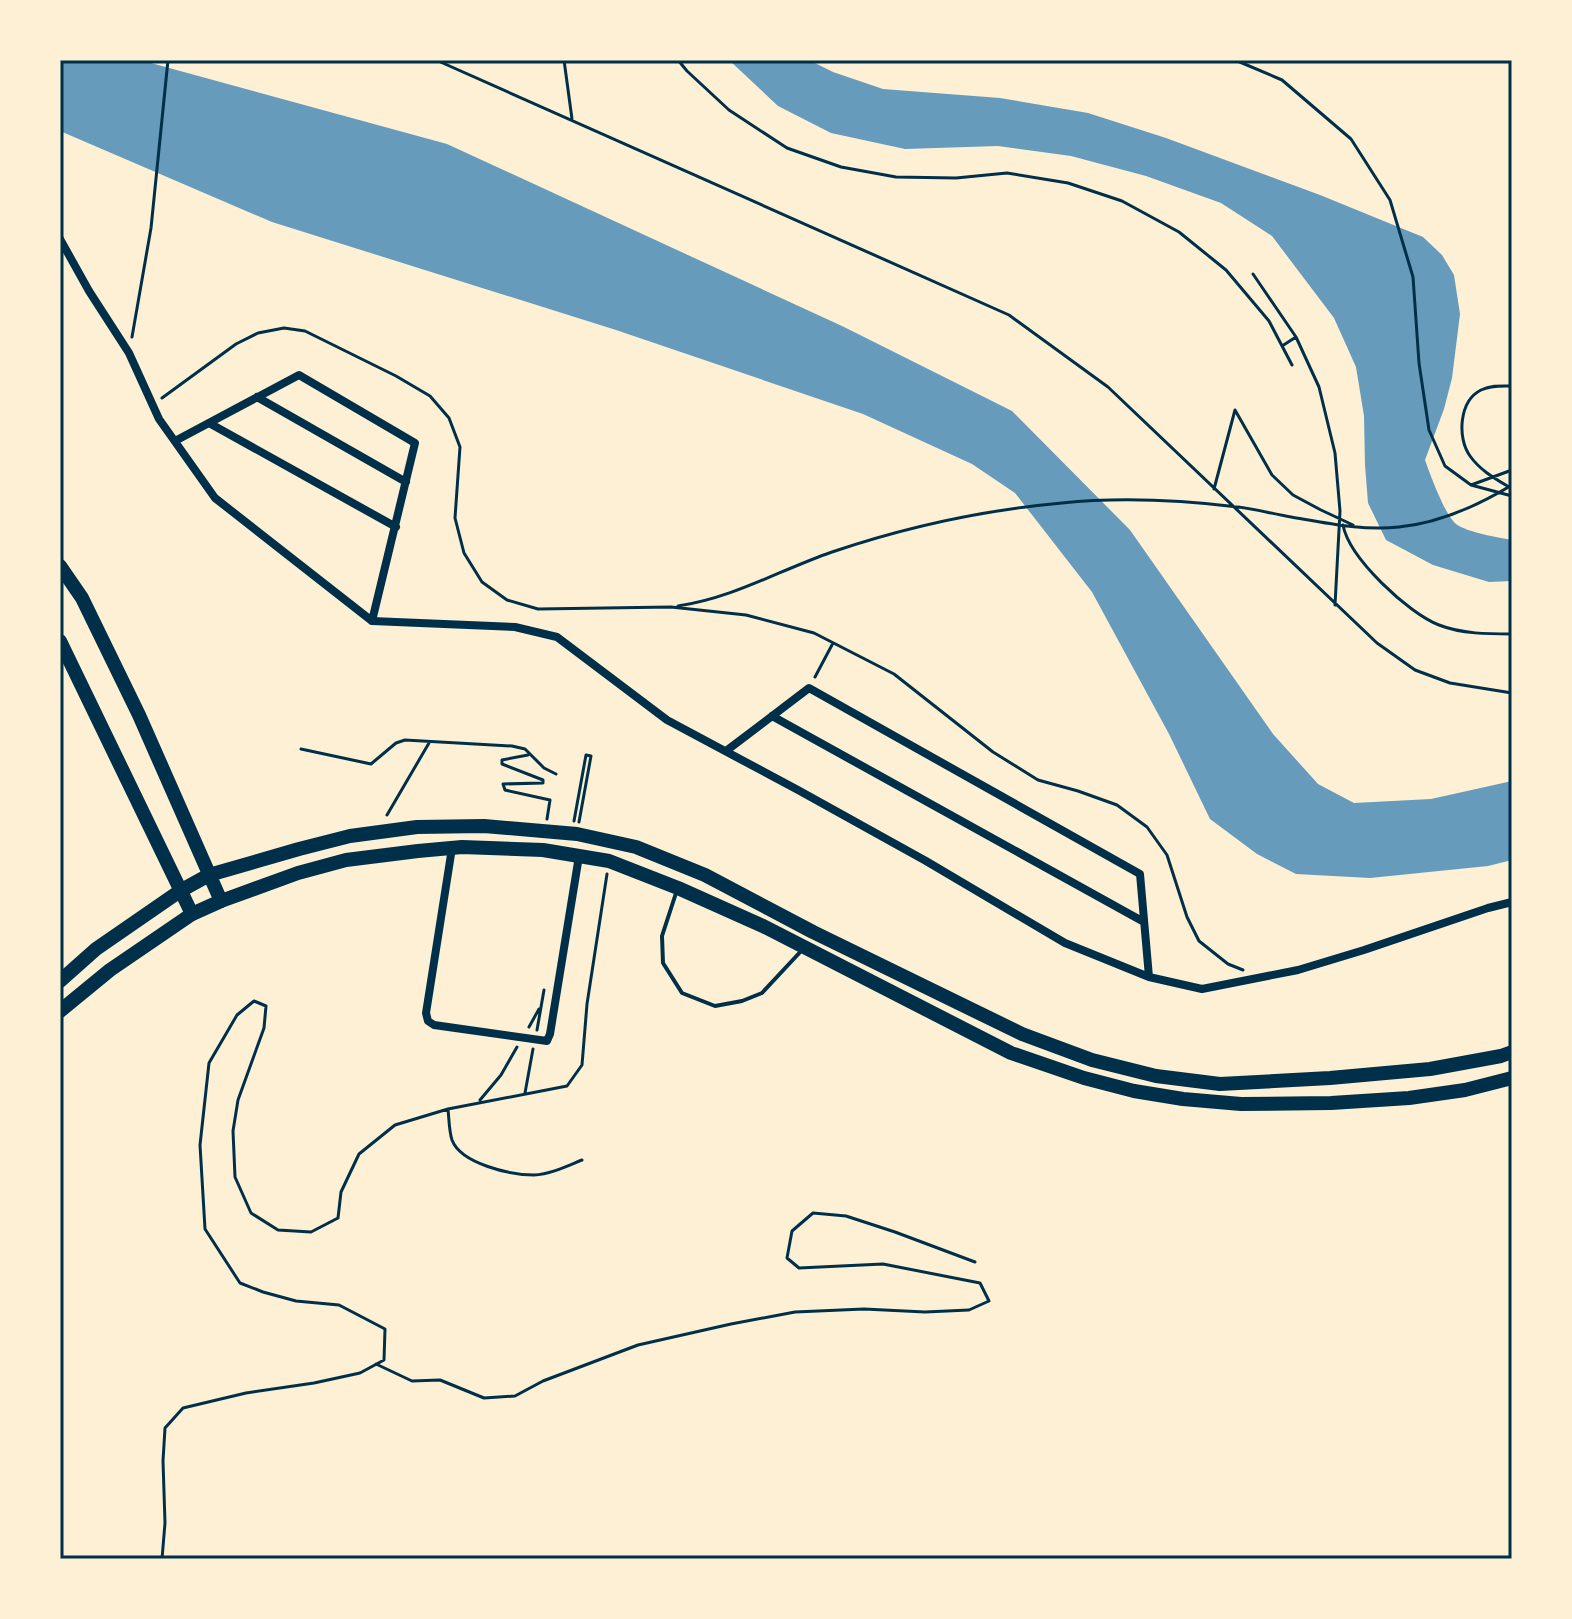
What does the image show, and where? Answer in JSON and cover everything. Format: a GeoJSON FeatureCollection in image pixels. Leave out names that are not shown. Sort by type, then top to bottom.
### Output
{"type":"FeatureCollection","features":[{"type":"Feature","properties":{"kind":"main road"},"geometry":{"type":"LineString","coordinates":[[60,566],[82,598],[139,715],[221,901]]}},
{"type":"Feature","properties":{"kind":"main road"},"geometry":{"type":"LineString","coordinates":[[60,641],[192,914]]}},
{"type":"Feature","properties":{"kind":"main road"},"geometry":{"type":"LineString","coordinates":[[60,981],[96,949],[180,891],[209,875],[350,836],[417,827],[484,826],[577,834],[636,847],[705,875],[813,932],[1022,1034],[1092,1060],[1156,1076],[1220,1084],[1330,1078],[1430,1069],[1512,1052]]}},
{"type":"Feature","properties":{"kind":"main road"},"geometry":{"type":"LineString","coordinates":[[60,1011],[110,970],[192,914],[298,873],[346,860],[452,848],[543,850],[609,861],[678,888],[763,926],[1011,1053],[1134,1091],[1241,1104],[1331,1103],[1409,1098],[1512,1078]]}},
{"type":"Feature","properties":{"kind":"street"},"geometry":{"type":"LineString","coordinates":[[60,239],[129,353],[159,419],[215,498],[372,621],[515,627],[557,637],[667,720],[913,854],[1065,943],[1149,977],[1202,989],[1284,973],[1512,902]]}},
{"type":"Feature","properties":{"kind":"street"},"geometry":{"type":"LineString","coordinates":[[175,441],[299,375],[415,443],[372,621]]}},
{"type":"Feature","properties":{"kind":"street"},"geometry":{"type":"LineString","coordinates":[[257,397],[406,482]]}},
{"type":"Feature","properties":{"kind":"street"},"geometry":{"type":"LineString","coordinates":[[209,423],[396,527]]}},
{"type":"Feature","properties":{"kind":"street"},"geometry":{"type":"LineString","coordinates":[[726,751],[809,688],[1140,874],[1149,977]]}},
{"type":"Feature","properties":{"kind":"street"},"geometry":{"type":"LineString","coordinates":[[772,716],[1144,922]]}},
{"type":"Feature","properties":{"kind":"street"},"geometry":{"type":"LineString","coordinates":[[452,848],[426,1013],[428,1021],[434,1025],[547,1041],[579,856]]}},
{"type":"Feature","properties":{"kind":"lane"},"geometry":{"type":"LineString","coordinates":[[678,888],[662,936],[663,963],[682,993],[715,1006],[742,1001],[762,993],[804,948]]}},
{"type":"Feature","properties":{"kind":"path"},"geometry":{"type":"LineString","coordinates":[[129,353],[151,228],[168,60]]}},
{"type":"Feature","properties":{"kind":"path"},"geometry":{"type":"LineString","coordinates":[[436,60],[1009,315],[1108,387],[1377,643],[1415,670],[1450,683],[1512,693]]}},
{"type":"Feature","properties":{"kind":"path"},"geometry":{"type":"LineString","coordinates":[[564,60],[572,119]]}},
{"type":"Feature","properties":{"kind":"path"},"geometry":{"type":"LineString","coordinates":[[678,60],[729,110],[787,148],[841,167],[896,177],[956,178],[1007,173],[1068,183],[1122,201],[1179,232],[1226,270],[1269,321],[1292,365]]}},
{"type":"Feature","properties":{"kind":"path"},"geometry":{"type":"LineString","coordinates":[[1235,60],[1282,80],[1351,139],[1390,200],[1413,277],[1419,363],[1429,430],[1445,466],[1471,485],[1512,496]]}},
{"type":"Feature","properties":{"kind":"path"},"geometry":{"type":"LineString","coordinates":[[1253,274],[1296,337],[1319,387],[1335,453],[1345,533],[1363,563],[1407,606],[1438,625],[1477,633],[1512,634]]}},
{"type":"Feature","properties":{"kind":"path"},"geometry":{"type":"LineString","coordinates":[[153,404],[236,344],[258,333],[284,328],[305,331],[407,383],[430,396],[449,418],[460,447],[455,518],[464,553],[482,582],[507,600],[538,609],[671,607],[701,603],[882,536],[1002,510],[1065,502],[1184,501],[1241,507],[1358,527],[1400,527],[1441,518],[1485,501],[1511,486]]}},
{"type":"Feature","properties":{"kind":"path"},"geometry":{"type":"LineString","coordinates":[[1282,346],[1296,337]]}},
{"type":"Feature","properties":{"kind":"path"},"geometry":{"type":"LineString","coordinates":[[1511,486],[1487,474],[1469,455],[1461,438],[1469,402],[1479,390],[1512,386]]}},
{"type":"Feature","properties":{"kind":"path"},"geometry":{"type":"LineString","coordinates":[[1214,489],[1235,410],[1272,475],[1293,495],[1358,527]]}},
{"type":"Feature","properties":{"kind":"path"},"geometry":{"type":"LineString","coordinates":[[1471,485],[1512,470]]}},
{"type":"Feature","properties":{"kind":"path"},"geometry":{"type":"LineString","coordinates":[[1335,605],[1340,511]]}},
{"type":"Feature","properties":{"kind":"path"},"geometry":{"type":"LineString","coordinates":[[671,607],[746,615],[814,633],[894,674],[993,752],[1038,780],[1117,805],[1147,827],[1167,855],[1187,917],[1199,941],[1228,964],[1251,973]]}},
{"type":"Feature","properties":{"kind":"path"},"geometry":{"type":"LineString","coordinates":[[809,688],[833,643]]}},
{"type":"Feature","properties":{"kind":"path"},"geometry":{"type":"LineString","coordinates":[[301,749],[371,764],[396,743],[405,740],[512,746],[525,749],[544,768],[556,774]]}},
{"type":"Feature","properties":{"kind":"path"},"geometry":{"type":"LineString","coordinates":[[377,833],[429,743]]}},
{"type":"Feature","properties":{"kind":"path"},"geometry":{"type":"LineString","coordinates":[[529,755],[502,760],[502,764],[543,780],[543,783],[503,784],[505,790],[550,800],[545,831]]}},
{"type":"Feature","properties":{"kind":"path"},"geometry":{"type":"LineString","coordinates":[[577,834],[591,756],[586,755]]}},
{"type":"Feature","properties":{"kind":"path"},"geometry":{"type":"LineString","coordinates":[[162,1559],[165,1428],[183,1408],[246,1393],[360,1373],[384,1360],[385,1329],[339,1305],[296,1301],[240,1283],[205,1229],[200,1145],[209,1063],[237,1015],[254,1001],[266,1006],[264,1028],[238,1100],[233,1131],[235,1177],[251,1213],[278,1230],[311,1232],[338,1218],[341,1192],[359,1154],[395,1125],[448,1109],[567,1086],[582,1065],[587,1004],[609,861]]}},
{"type":"Feature","properties":{"kind":"path"},"geometry":{"type":"LineString","coordinates":[[525,1034],[541,1006]]}},
{"type":"Feature","properties":{"kind":"path"},"geometry":{"type":"LineString","coordinates":[[479,1102],[501,1075],[517,1047]]}},
{"type":"Feature","properties":{"kind":"path"},"geometry":{"type":"LineString","coordinates":[[448,1109],[452,1142],[470,1159],[498,1171],[535,1175],[582,1160]]}},
{"type":"Feature","properties":{"kind":"path"},"geometry":{"type":"LineString","coordinates":[[376,1364],[412,1381],[440,1380],[484,1398],[515,1396],[543,1381],[638,1345],[731,1324],[795,1312],[969,1310],[989,1301],[980,1283],[883,1264],[799,1268],[787,1258],[792,1231],[813,1213],[846,1216],[975,1262]]}},
{"type":"Feature","properties":{"kind":"water"},"geometry":{"type":"Polygon","coordinates":[[[60,60],[140,60],[447,144],[842,326],[1012,411],[1130,530],[1273,734],[1318,784],[1354,803],[1431,799],[1512,781],[1512,860],[1488,866],[1370,878],[1296,874],[1257,854],[1210,819],[1169,734],[1092,592],[1015,493],[972,464],[863,414],[616,330],[272,222],[60,131],[60,60]]]}},
{"type":"Feature","properties":{"kind":"water"},"geometry":{"type":"Polygon","coordinates":[[[729,60],[809,60],[833,72],[883,89],[1000,98],[1088,113],[1166,138],[1320,195],[1423,237],[1442,255],[1454,275],[1460,314],[1452,378],[1425,460],[1443,503],[1456,524],[1475,532],[1512,540],[1512,581],[1489,582],[1433,565],[1386,540],[1368,503],[1364,416],[1356,367],[1334,318],[1272,236],[1221,203],[1146,176],[1071,156],[998,146],[905,149],[831,133],[778,106],[729,60]]]}}]}
